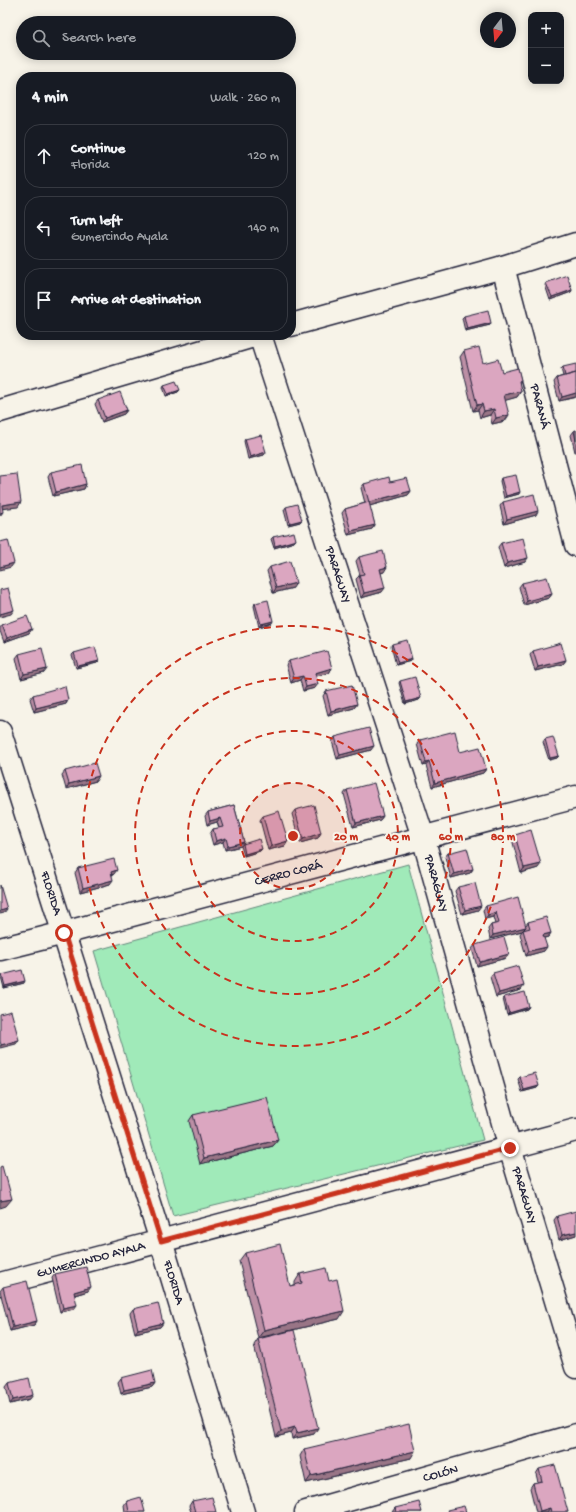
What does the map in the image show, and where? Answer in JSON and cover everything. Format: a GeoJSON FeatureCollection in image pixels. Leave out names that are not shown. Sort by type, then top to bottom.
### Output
{"type":"FeatureCollection","features":[{"type":"Feature","properties":{"kind":"street"},"geometry":{"type":"LineString","coordinates":[[296,325],[503,267],[576,244]]}},
{"type":"Feature","properties":{"kind":"street","name":"PARANÁ"},"geometry":{"type":"LineString","coordinates":[[503,267],[576,545]]}},
{"type":"Feature","properties":{"kind":"street"},"geometry":{"type":"LineString","coordinates":[[0,411],[241,340]]}},
{"type":"Feature","properties":{"kind":"street","name":"PARAGUAY"},"geometry":{"type":"LineString","coordinates":[[260,340],[422,837],[510,1148],[576,1367]]}},
{"type":"Feature","properties":{"kind":"street","name":"FLORIDA"},"geometry":{"type":"LineString","coordinates":[[0,732],[161,1241],[243,1512]]}},
{"type":"Feature","properties":{"kind":"street","name":"CERRO CORÁ"},"geometry":{"type":"LineString","coordinates":[[0,949],[422,837],[576,798]]}},
{"type":"Feature","properties":{"kind":"street","name":"GUMERCINDO AYALA"},"geometry":{"type":"LineString","coordinates":[[0,1284],[576,1130]]}},
{"type":"Feature","properties":{"kind":"street","name":"COLÓN"},"geometry":{"type":"LineString","coordinates":[[306,1512],[576,1435]]}},
{"type":"Feature","properties":{"kind":"green space"},"geometry":{"type":"Polygon","coordinates":[[[408,864],[483,1140],[173,1216],[94,951],[408,864]]]}},
{"type":"Feature","properties":{"kind":"building"},"geometry":{"type":"Polygon","coordinates":[[[567,275],[572,290],[552,297],[546,283],[567,275]]]}},
{"type":"Feature","properties":{"kind":"building"},"geometry":{"type":"Polygon","coordinates":[[[488,310],[491,323],[467,329],[464,316],[488,310]]]}},
{"type":"Feature","properties":{"kind":"building"},"geometry":{"type":"Polygon","coordinates":[[[479,347],[483,363],[498,359],[502,372],[518,368],[521,380],[519,381],[521,391],[504,395],[509,415],[496,418],[494,409],[484,411],[482,404],[477,405],[464,351],[479,347]]]}},
{"type":"Feature","properties":{"kind":"building"},"geometry":{"type":"Polygon","coordinates":[[[576,364],[576,373],[565,376],[563,367],[576,364]]]}},
{"type":"Feature","properties":{"kind":"building"},"geometry":{"type":"Polygon","coordinates":[[[576,373],[576,393],[562,397],[557,378],[576,373]]]}},
{"type":"Feature","properties":{"kind":"building"},"geometry":{"type":"Polygon","coordinates":[[[176,381],[180,390],[168,394],[164,385],[176,381]]]}},
{"type":"Feature","properties":{"kind":"building"},"geometry":{"type":"Polygon","coordinates":[[[120,392],[127,410],[105,418],[98,400],[120,392]]]}},
{"type":"Feature","properties":{"kind":"building"},"geometry":{"type":"Polygon","coordinates":[[[576,430],[576,441],[574,431],[576,430]]]}},
{"type":"Feature","properties":{"kind":"building"},"geometry":{"type":"Polygon","coordinates":[[[261,435],[266,452],[250,457],[245,439],[261,435]]]}},
{"type":"Feature","properties":{"kind":"building"},"geometry":{"type":"Polygon","coordinates":[[[82,465],[86,484],[56,492],[51,472],[82,465]]]}},
{"type":"Feature","properties":{"kind":"building"},"geometry":{"type":"Polygon","coordinates":[[[17,474],[21,502],[2,505],[3,512],[0,513],[0,476],[17,474]]]}},
{"type":"Feature","properties":{"kind":"building"},"geometry":{"type":"Polygon","coordinates":[[[516,475],[520,492],[506,496],[501,478],[516,475]]]}},
{"type":"Feature","properties":{"kind":"building"},"geometry":{"type":"Polygon","coordinates":[[[389,477],[390,482],[407,478],[411,491],[369,502],[364,484],[389,477]]]}},
{"type":"Feature","properties":{"kind":"building"},"geometry":{"type":"Polygon","coordinates":[[[534,494],[538,511],[507,519],[503,502],[534,494]]]}},
{"type":"Feature","properties":{"kind":"building"},"geometry":{"type":"Polygon","coordinates":[[[369,502],[375,525],[351,531],[345,509],[369,502]]]}},
{"type":"Feature","properties":{"kind":"building"},"geometry":{"type":"Polygon","coordinates":[[[297,504],[302,520],[290,523],[286,507],[297,504]]]}},
{"type":"Feature","properties":{"kind":"building"},"geometry":{"type":"Polygon","coordinates":[[[294,532],[296,540],[275,546],[273,537],[294,532]]]}},
{"type":"Feature","properties":{"kind":"building"},"geometry":{"type":"Polygon","coordinates":[[[523,538],[528,558],[507,563],[501,543],[523,538]]]}},
{"type":"Feature","properties":{"kind":"building"},"geometry":{"type":"Polygon","coordinates":[[[8,540],[14,563],[0,567],[0,542],[8,540]]]}},
{"type":"Feature","properties":{"kind":"building"},"geometry":{"type":"Polygon","coordinates":[[[383,551],[387,567],[380,569],[385,588],[364,593],[359,575],[364,574],[359,557],[383,551]]]}},
{"type":"Feature","properties":{"kind":"building"},"geometry":{"type":"Polygon","coordinates":[[[290,561],[296,583],[276,588],[270,567],[290,561]]]}},
{"type":"Feature","properties":{"kind":"building"},"geometry":{"type":"Polygon","coordinates":[[[547,577],[552,594],[527,601],[522,583],[547,577]]]}},
{"type":"Feature","properties":{"kind":"building"},"geometry":{"type":"Polygon","coordinates":[[[8,588],[14,610],[0,614],[0,590],[8,588]]]}},
{"type":"Feature","properties":{"kind":"building"},"geometry":{"type":"Polygon","coordinates":[[[268,600],[273,621],[261,624],[255,603],[268,600]]]}},
{"type":"Feature","properties":{"kind":"building"},"geometry":{"type":"Polygon","coordinates":[[[27,616],[32,629],[7,638],[2,625],[27,616]]]}},
{"type":"Feature","properties":{"kind":"building"},"geometry":{"type":"Polygon","coordinates":[[[407,640],[412,659],[398,663],[392,644],[407,640]]]}},
{"type":"Feature","properties":{"kind":"building"},"geometry":{"type":"Polygon","coordinates":[[[561,643],[566,660],[538,667],[533,651],[561,643]]]}},
{"type":"Feature","properties":{"kind":"building"},"geometry":{"type":"Polygon","coordinates":[[[95,647],[99,661],[78,666],[74,653],[95,647]]]}},
{"type":"Feature","properties":{"kind":"building"},"geometry":{"type":"Polygon","coordinates":[[[42,648],[47,669],[24,674],[19,654],[42,648]]]}},
{"type":"Feature","properties":{"kind":"building"},"geometry":{"type":"Polygon","coordinates":[[[327,651],[332,668],[315,673],[318,684],[306,687],[303,676],[294,678],[289,661],[327,651]]]}},
{"type":"Feature","properties":{"kind":"building"},"geometry":{"type":"Polygon","coordinates":[[[415,677],[421,698],[406,702],[400,681],[415,677]]]}},
{"type":"Feature","properties":{"kind":"building"},"geometry":{"type":"Polygon","coordinates":[[[352,685],[357,704],[331,711],[326,691],[352,685]]]}},
{"type":"Feature","properties":{"kind":"building"},"geometry":{"type":"Polygon","coordinates":[[[65,686],[68,700],[36,708],[33,695],[65,686]]]}},
{"type":"Feature","properties":{"kind":"building"},"geometry":{"type":"Polygon","coordinates":[[[369,728],[374,746],[340,755],[335,737],[369,728]]]}},
{"type":"Feature","properties":{"kind":"building"},"geometry":{"type":"Polygon","coordinates":[[[455,731],[460,752],[480,747],[486,769],[435,783],[429,761],[426,762],[420,740],[455,731]]]}},
{"type":"Feature","properties":{"kind":"building"},"geometry":{"type":"Polygon","coordinates":[[[553,737],[559,756],[550,758],[545,739],[553,737]]]}},
{"type":"Feature","properties":{"kind":"building"},"geometry":{"type":"Polygon","coordinates":[[[95,763],[99,776],[69,784],[65,771],[95,763]]]}},
{"type":"Feature","properties":{"kind":"building"},"geometry":{"type":"Polygon","coordinates":[[[374,783],[383,816],[356,823],[347,790],[374,783]]]}},
{"type":"Feature","properties":{"kind":"building"},"geometry":{"type":"Polygon","coordinates":[[[234,805],[244,842],[228,846],[226,838],[216,841],[213,829],[223,827],[220,818],[210,821],[208,812],[234,805]]]}},
{"type":"Feature","properties":{"kind":"building"},"geometry":{"type":"Polygon","coordinates":[[[314,805],[321,833],[303,839],[295,810],[314,805]]]}},
{"type":"Feature","properties":{"kind":"building"},"geometry":{"type":"Polygon","coordinates":[[[279,811],[288,841],[271,846],[263,816],[279,811]]]}},
{"type":"Feature","properties":{"kind":"building"},"geometry":{"type":"Polygon","coordinates":[[[531,830],[541,864],[524,868],[515,835],[531,830]]]}},
{"type":"Feature","properties":{"kind":"building"},"geometry":{"type":"Polygon","coordinates":[[[259,839],[262,849],[245,854],[243,844],[259,839]]]}},
{"type":"Feature","properties":{"kind":"building"},"geometry":{"type":"Polygon","coordinates":[[[467,848],[473,869],[454,874],[448,853],[467,848]]]}},
{"type":"Feature","properties":{"kind":"building"},"geometry":{"type":"Polygon","coordinates":[[[114,859],[117,870],[111,872],[113,880],[83,888],[78,868],[114,859]]]}},
{"type":"Feature","properties":{"kind":"building"},"geometry":{"type":"Polygon","coordinates":[[[475,883],[481,906],[465,910],[458,887],[475,883]]]}},
{"type":"Feature","properties":{"kind":"building"},"geometry":{"type":"Polygon","coordinates":[[[0,885],[7,909],[0,911],[0,885]]]}},
{"type":"Feature","properties":{"kind":"building"},"geometry":{"type":"Polygon","coordinates":[[[518,897],[526,927],[493,935],[491,925],[499,923],[496,912],[488,915],[486,906],[518,897]]]}},
{"type":"Feature","properties":{"kind":"building"},"geometry":{"type":"Polygon","coordinates":[[[546,917],[551,933],[543,935],[547,947],[529,951],[523,930],[530,928],[528,922],[546,917]]]}},
{"type":"Feature","properties":{"kind":"building"},"geometry":{"type":"Polygon","coordinates":[[[504,937],[509,954],[480,962],[475,945],[504,937]]]}},
{"type":"Feature","properties":{"kind":"building"},"geometry":{"type":"Polygon","coordinates":[[[518,966],[524,986],[499,993],[493,973],[518,966]]]}},
{"type":"Feature","properties":{"kind":"building"},"geometry":{"type":"Polygon","coordinates":[[[22,970],[25,981],[5,986],[2,975],[22,970]]]}},
{"type":"Feature","properties":{"kind":"building"},"geometry":{"type":"Polygon","coordinates":[[[525,992],[529,1007],[509,1013],[504,997],[525,992]]]}},
{"type":"Feature","properties":{"kind":"building"},"geometry":{"type":"Polygon","coordinates":[[[11,1011],[19,1040],[1,1045],[0,1014],[11,1011]]]}},
{"type":"Feature","properties":{"kind":"building"},"geometry":{"type":"Polygon","coordinates":[[[535,1073],[539,1086],[524,1090],[520,1077],[535,1073]]]}},
{"type":"Feature","properties":{"kind":"building"},"geometry":{"type":"Polygon","coordinates":[[[267,1097],[278,1140],[204,1158],[193,1115],[267,1097]]]}},
{"type":"Feature","properties":{"kind":"building"},"geometry":{"type":"Polygon","coordinates":[[[2,1166],[12,1199],[0,1201],[0,1167],[2,1166]]]}},
{"type":"Feature","properties":{"kind":"building"},"geometry":{"type":"Polygon","coordinates":[[[576,1211],[576,1232],[562,1235],[557,1216],[576,1211]]]}},
{"type":"Feature","properties":{"kind":"building"},"geometry":{"type":"Polygon","coordinates":[[[280,1244],[290,1286],[302,1283],[300,1274],[326,1268],[329,1281],[337,1279],[344,1311],[264,1330],[245,1253],[280,1244]]]}},
{"type":"Feature","properties":{"kind":"building"},"geometry":{"type":"Polygon","coordinates":[[[86,1267],[91,1287],[74,1292],[77,1305],[63,1308],[55,1274],[86,1267]]]}},
{"type":"Feature","properties":{"kind":"building"},"geometry":{"type":"Polygon","coordinates":[[[27,1281],[37,1321],[13,1327],[3,1287],[27,1281]]]}},
{"type":"Feature","properties":{"kind":"building"},"geometry":{"type":"Polygon","coordinates":[[[158,1303],[163,1323],[138,1329],[133,1309],[158,1303]]]}},
{"type":"Feature","properties":{"kind":"building"},"geometry":{"type":"Polygon","coordinates":[[[294,1330],[318,1428],[297,1433],[295,1427],[281,1431],[258,1339],[294,1330]]]}},
{"type":"Feature","properties":{"kind":"building"},"geometry":{"type":"Polygon","coordinates":[[[152,1370],[155,1383],[124,1390],[121,1378],[152,1370]]]}},
{"type":"Feature","properties":{"kind":"building"},"geometry":{"type":"Polygon","coordinates":[[[29,1378],[33,1395],[13,1400],[9,1383],[29,1378]]]}},
{"type":"Feature","properties":{"kind":"building"},"geometry":{"type":"Polygon","coordinates":[[[409,1424],[415,1451],[311,1476],[304,1449],[409,1424]]]}},
{"type":"Feature","properties":{"kind":"building"},"geometry":{"type":"Polygon","coordinates":[[[555,1465],[568,1512],[551,1512],[550,1508],[540,1511],[533,1483],[542,1481],[539,1469],[555,1465]]]}},
{"type":"Feature","properties":{"kind":"building"},"geometry":{"type":"Polygon","coordinates":[[[141,1497],[145,1512],[129,1512],[127,1501],[141,1497]]]}},
{"type":"Feature","properties":{"kind":"building"},"geometry":{"type":"Polygon","coordinates":[[[212,1497],[216,1512],[195,1512],[192,1501],[212,1497]]]}},
{"type":"Feature","properties":{"kind":"building"},"geometry":{"type":"Polygon","coordinates":[[[419,1502],[422,1512],[396,1512],[395,1508],[419,1502]]]}},
{"type":"Feature","properties":{"kind":"building"},"geometry":{"type":"Polygon","coordinates":[[[464,1506],[466,1512],[448,1512],[447,1510],[464,1506]]]}},
{"type":"Feature","properties":{"kind":"route"},"geometry":{"type":"LineString","coordinates":[[64,933],[161,1241],[510,1148]]}}]}
